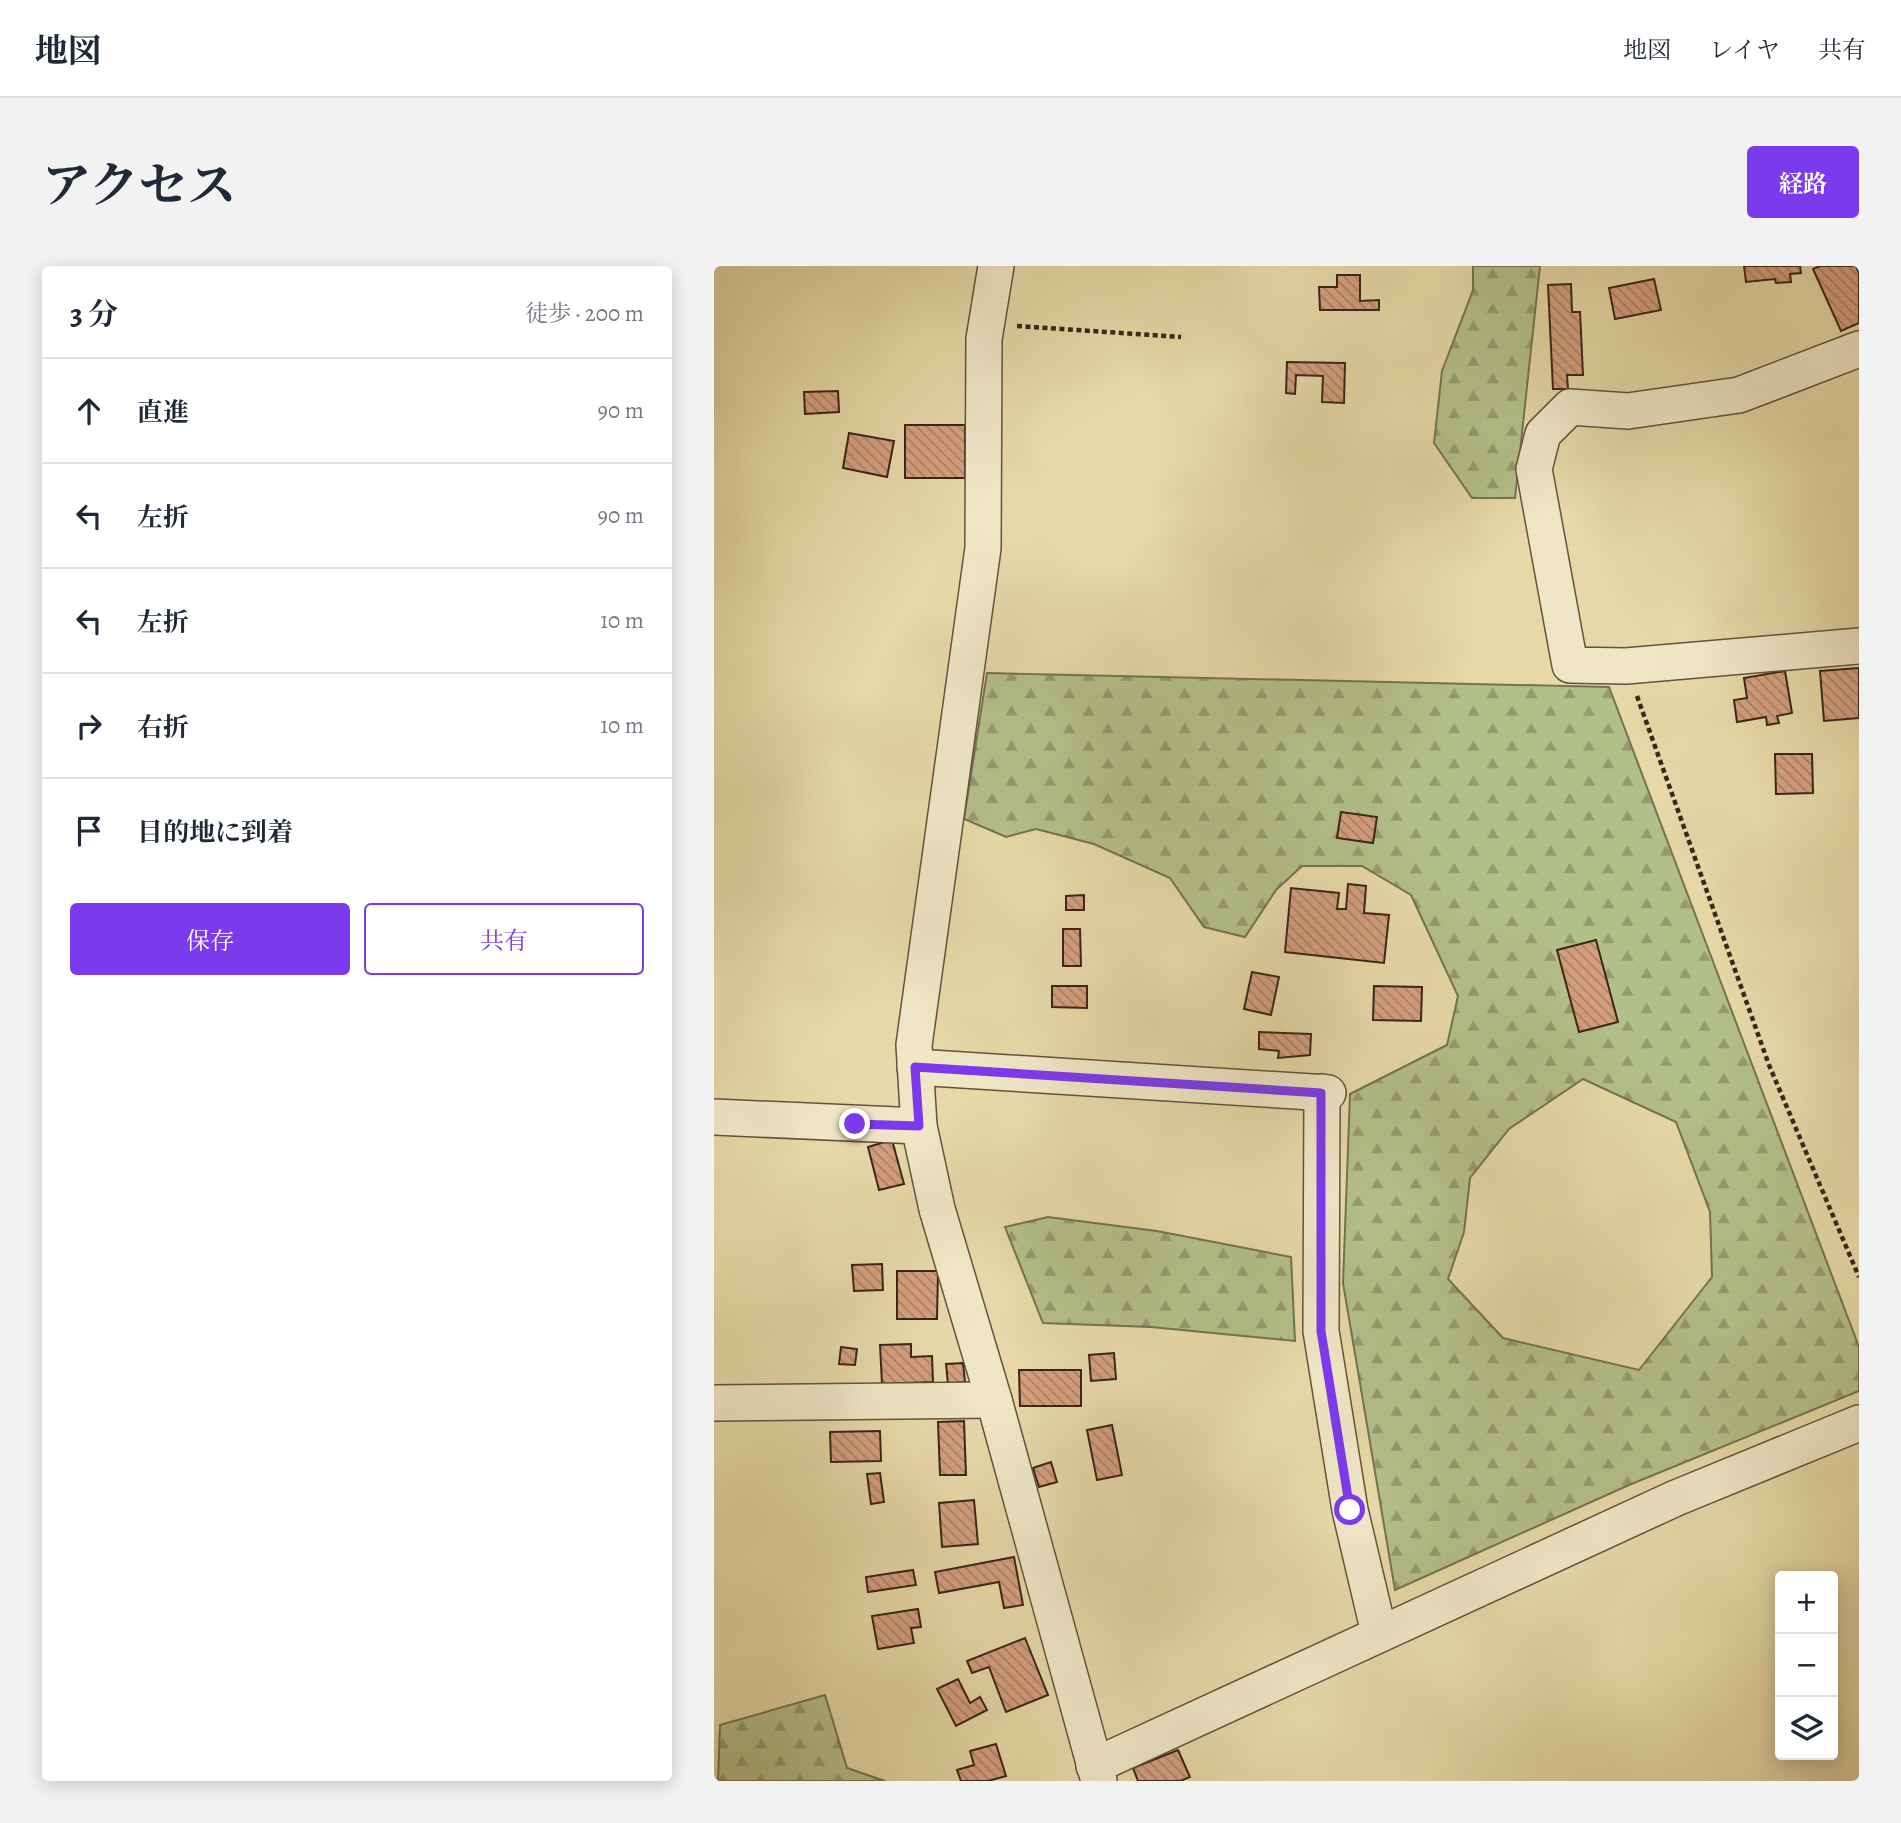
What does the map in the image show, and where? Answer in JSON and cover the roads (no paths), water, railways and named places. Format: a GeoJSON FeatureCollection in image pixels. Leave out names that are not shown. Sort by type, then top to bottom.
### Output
{"type":"FeatureCollection","features":[{"type":"Feature","properties":{"kind":"street"},"geometry":{"type":"LineString","coordinates":[[996,266],[987,324],[983,548],[914,1045],[915,1067],[919,1126],[937,1209],[994,1400],[1097,1774],[1379,1633],[1675,1498],[1859,1423]]}},
{"type":"Feature","properties":{"kind":"street"},"geometry":{"type":"LineString","coordinates":[[1859,349],[1740,395],[1628,411],[1570,407],[1543,434],[1534,469],[1570,665],[1626,666],[1859,646]]}},
{"type":"Feature","properties":{"kind":"street"},"geometry":{"type":"LineString","coordinates":[[915,1067],[1325,1093],[1321,1331],[1350,1510],[1379,1633]]}},
{"type":"Feature","properties":{"kind":"street"},"geometry":{"type":"LineString","coordinates":[[714,1117],[919,1126]]}},
{"type":"Feature","properties":{"kind":"street"},"geometry":{"type":"LineString","coordinates":[[714,1404],[994,1400]]}}]}
